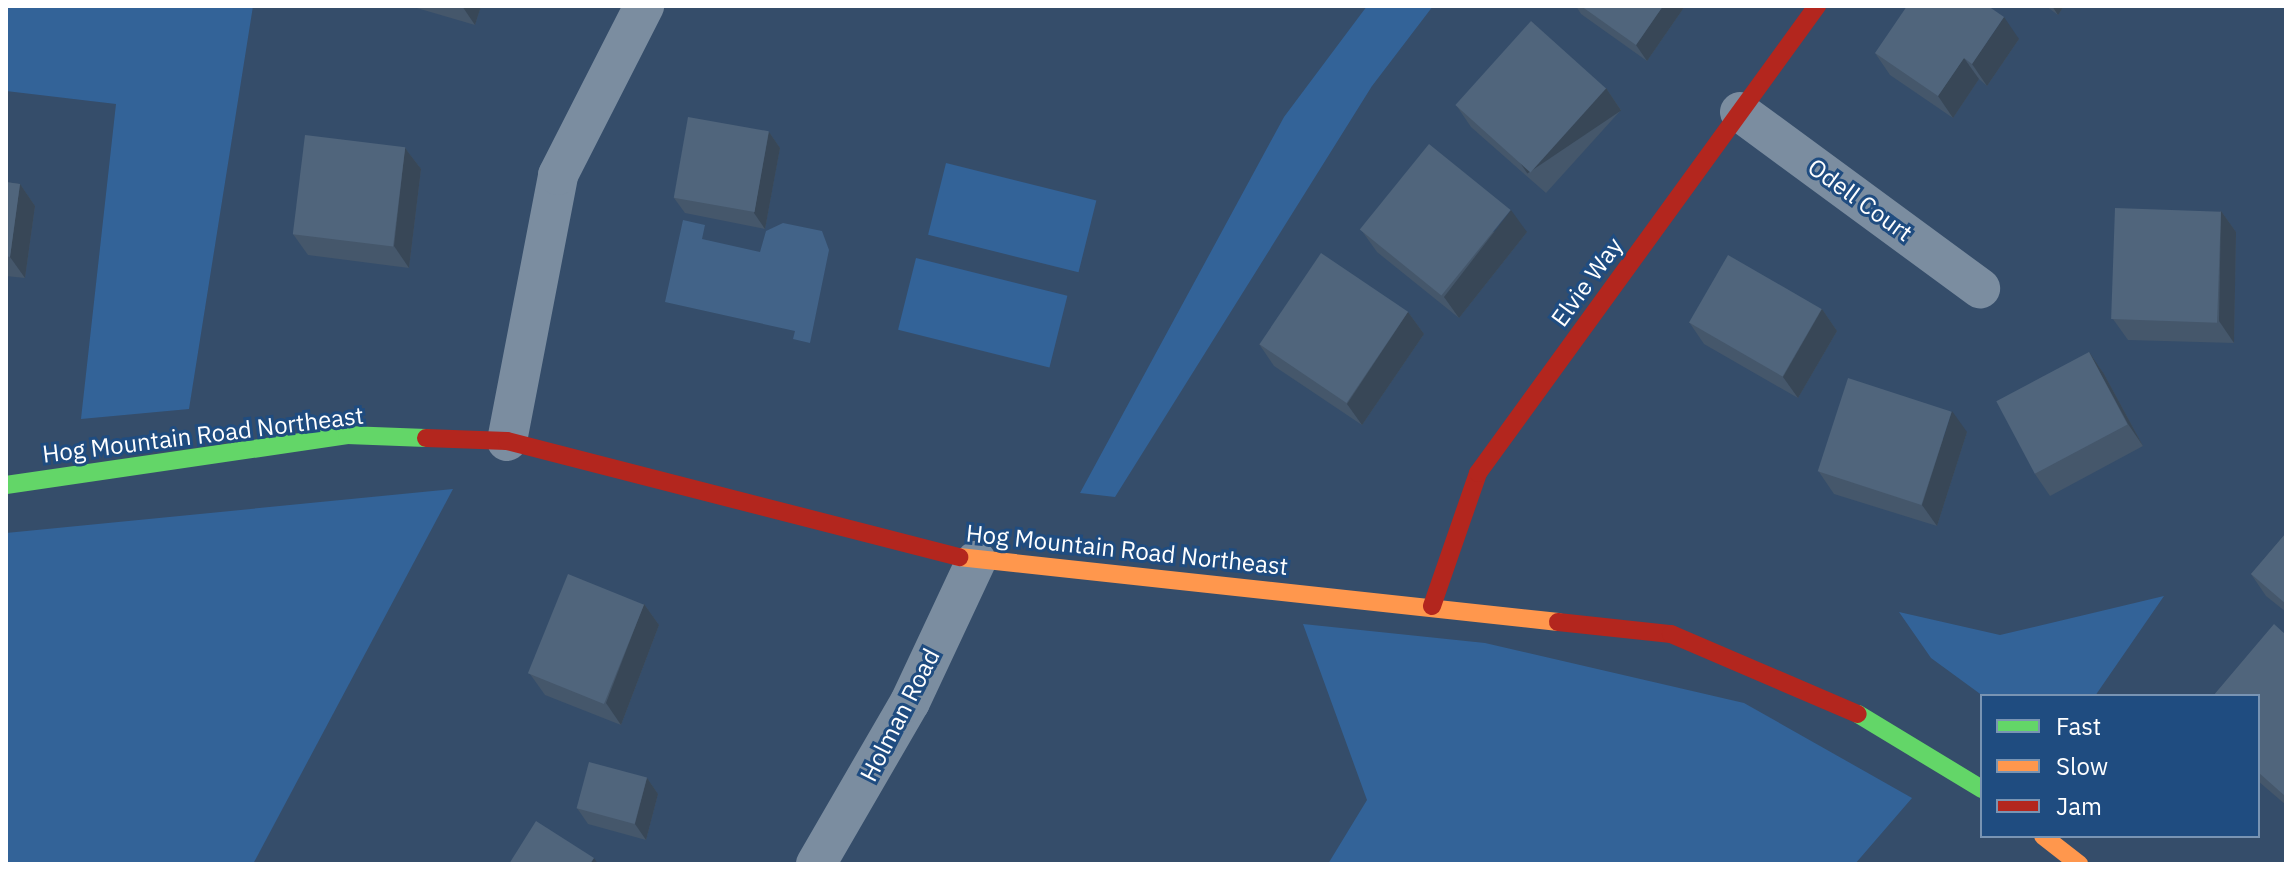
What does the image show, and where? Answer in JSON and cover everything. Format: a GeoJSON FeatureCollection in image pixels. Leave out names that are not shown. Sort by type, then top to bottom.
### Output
{"type":"FeatureCollection","features":[{"type":"Feature","properties":{"kind":"street"},"geometry":{"type":"LineString","coordinates":[[507,441],[558,175],[644,6]]}},
{"type":"Feature","properties":{"kind":"street","name":"Elvie Way"},"geometry":{"type":"LineString","coordinates":[[1432,606],[1478,473],[1817,6]]}},
{"type":"Feature","properties":{"kind":"street","name":"Odell Court"},"geometry":{"type":"LineString","coordinates":[[1740,112],[1980,288]]}},
{"type":"Feature","properties":{"kind":"street","name":"Hog Mountain Road Northeast"},"geometry":{"type":"LineString","coordinates":[[6,485],[347,435],[507,441],[976,561],[1432,606],[1671,634],[1832,698],[1980,788]]}},
{"type":"Feature","properties":{"kind":"street","name":"Holman Road"},"geometry":{"type":"LineString","coordinates":[[816,864],[910,702],[976,561]]}},
{"type":"Feature","properties":{"kind":"street"},"geometry":{"type":"LineString","coordinates":[[2046,838],[2079,864]]}},
{"type":"Feature","properties":{"kind":"shaded area"},"geometry":{"type":"Polygon","coordinates":[[[6,6],[253,6],[189,409],[81,419],[116,104],[6,91],[6,6]]]}},
{"type":"Feature","properties":{"kind":"shaded area"},"geometry":{"type":"Polygon","coordinates":[[[1367,6],[1433,6],[1372,86],[1115,497],[1080,493],[1284,117],[1367,6]]]}},
{"type":"Feature","properties":{"kind":"shaded area"},"geometry":{"type":"Polygon","coordinates":[[[946,163],[1096,200],[1078,272],[928,235],[946,163]]]}},
{"type":"Feature","properties":{"kind":"shaded area"},"geometry":{"type":"Polygon","coordinates":[[[683,220],[705,225],[702,239],[760,252],[766,231],[783,223],[822,231],[829,250],[810,343],[793,339],[795,331],[665,302],[683,220]]]}},
{"type":"Feature","properties":{"kind":"shaded area"},"geometry":{"type":"Polygon","coordinates":[[[916,258],[1067,296],[1049,368],[898,330],[916,258]]]}},
{"type":"Feature","properties":{"kind":"shaded area"},"geometry":{"type":"Polygon","coordinates":[[[453,489],[253,864],[6,864],[6,533],[453,489]]]}},
{"type":"Feature","properties":{"kind":"shaded area"},"geometry":{"type":"Polygon","coordinates":[[[2164,596],[2096,694],[1980,694],[1931,658],[1899,612],[2000,635],[2164,596]]]}},
{"type":"Feature","properties":{"kind":"shaded area"},"geometry":{"type":"Polygon","coordinates":[[[1303,624],[1485,643],[1744,703],[1912,798],[1855,864],[1328,864],[1367,800],[1303,624]]]}},
{"type":"Feature","properties":{"kind":"building"},"geometry":{"type":"Polygon","coordinates":[[[1581,6],[1663,6],[1636,45],[1581,6]]]}},
{"type":"Feature","properties":{"kind":"building"},"geometry":{"type":"Polygon","coordinates":[[[1907,6],[1988,6],[2004,17],[1972,64],[1964,58],[1938,96],[1875,53],[1907,6]]]}},
{"type":"Feature","properties":{"kind":"building"},"geometry":{"type":"Polygon","coordinates":[[[1531,21],[1606,89],[1530,173],[1455,105],[1531,21]]]}},
{"type":"Feature","properties":{"kind":"building"},"geometry":{"type":"Polygon","coordinates":[[[688,117],[769,131],[755,212],[674,198],[688,117]]]}},
{"type":"Feature","properties":{"kind":"building"},"geometry":{"type":"Polygon","coordinates":[[[305,135],[405,147],[393,247],[293,234],[305,135]]]}},
{"type":"Feature","properties":{"kind":"building"},"geometry":{"type":"Polygon","coordinates":[[[1429,144],[1511,210],[1441,296],[1360,229],[1429,144]]]}},
{"type":"Feature","properties":{"kind":"building"},"geometry":{"type":"Polygon","coordinates":[[[6,182],[20,184],[10,257],[6,256],[6,182]]]}},
{"type":"Feature","properties":{"kind":"building"},"geometry":{"type":"Polygon","coordinates":[[[2115,208],[2221,212],[2217,323],[2111,319],[2115,208]]]}},
{"type":"Feature","properties":{"kind":"building"},"geometry":{"type":"Polygon","coordinates":[[[1321,253],[1408,312],[1347,403],[1259,344],[1321,253]]]}},
{"type":"Feature","properties":{"kind":"building"},"geometry":{"type":"Polygon","coordinates":[[[1728,255],[1822,309],[1783,377],[1689,323],[1728,255]]]}},
{"type":"Feature","properties":{"kind":"building"},"geometry":{"type":"Polygon","coordinates":[[[2089,352],[2127,424],[2035,474],[1996,401],[2089,352]]]}},
{"type":"Feature","properties":{"kind":"building"},"geometry":{"type":"Polygon","coordinates":[[[1848,378],[1952,412],[1921,505],[1818,471],[1848,378]]]}},
{"type":"Feature","properties":{"kind":"building"},"geometry":{"type":"Polygon","coordinates":[[[2286,533],[2286,604],[2251,574],[2286,533]]]}},
{"type":"Feature","properties":{"kind":"building"},"geometry":{"type":"Polygon","coordinates":[[[568,574],[644,605],[604,704],[528,673],[568,574]]]}},
{"type":"Feature","properties":{"kind":"building"},"geometry":{"type":"Polygon","coordinates":[[[2274,624],[2286,635],[2285,796],[2260,774],[2260,694],[2215,694],[2274,624]]]}},
{"type":"Feature","properties":{"kind":"building"},"geometry":{"type":"Polygon","coordinates":[[[589,762],[647,778],[635,824],[577,808],[589,762]]]}},
{"type":"Feature","properties":{"kind":"building"},"geometry":{"type":"Polygon","coordinates":[[[536,821],[594,858],[590,864],[509,864],[536,821]]]}},
{"type":"Feature","properties":{"kind":"traffic: fast"},"geometry":{"type":"LineString","coordinates":[[6,485],[347,435],[426,438]]}},
{"type":"Feature","properties":{"kind":"traffic: fast"},"geometry":{"type":"LineString","coordinates":[[1858,714],[1980,788]]}},
{"type":"Feature","properties":{"kind":"traffic: slow"},"geometry":{"type":"LineString","coordinates":[[959,557],[1558,622]]}},
{"type":"Feature","properties":{"kind":"traffic: slow"},"geometry":{"type":"LineString","coordinates":[[2046,838],[2079,864]]}},
{"type":"Feature","properties":{"kind":"traffic: jam"},"geometry":{"type":"LineString","coordinates":[[1432,606],[1478,473],[1817,6]]}},
{"type":"Feature","properties":{"kind":"traffic: jam"},"geometry":{"type":"LineString","coordinates":[[426,438],[507,441],[959,557]]}},
{"type":"Feature","properties":{"kind":"traffic: jam"},"geometry":{"type":"LineString","coordinates":[[1558,622],[1671,634],[1858,714]]}}]}
